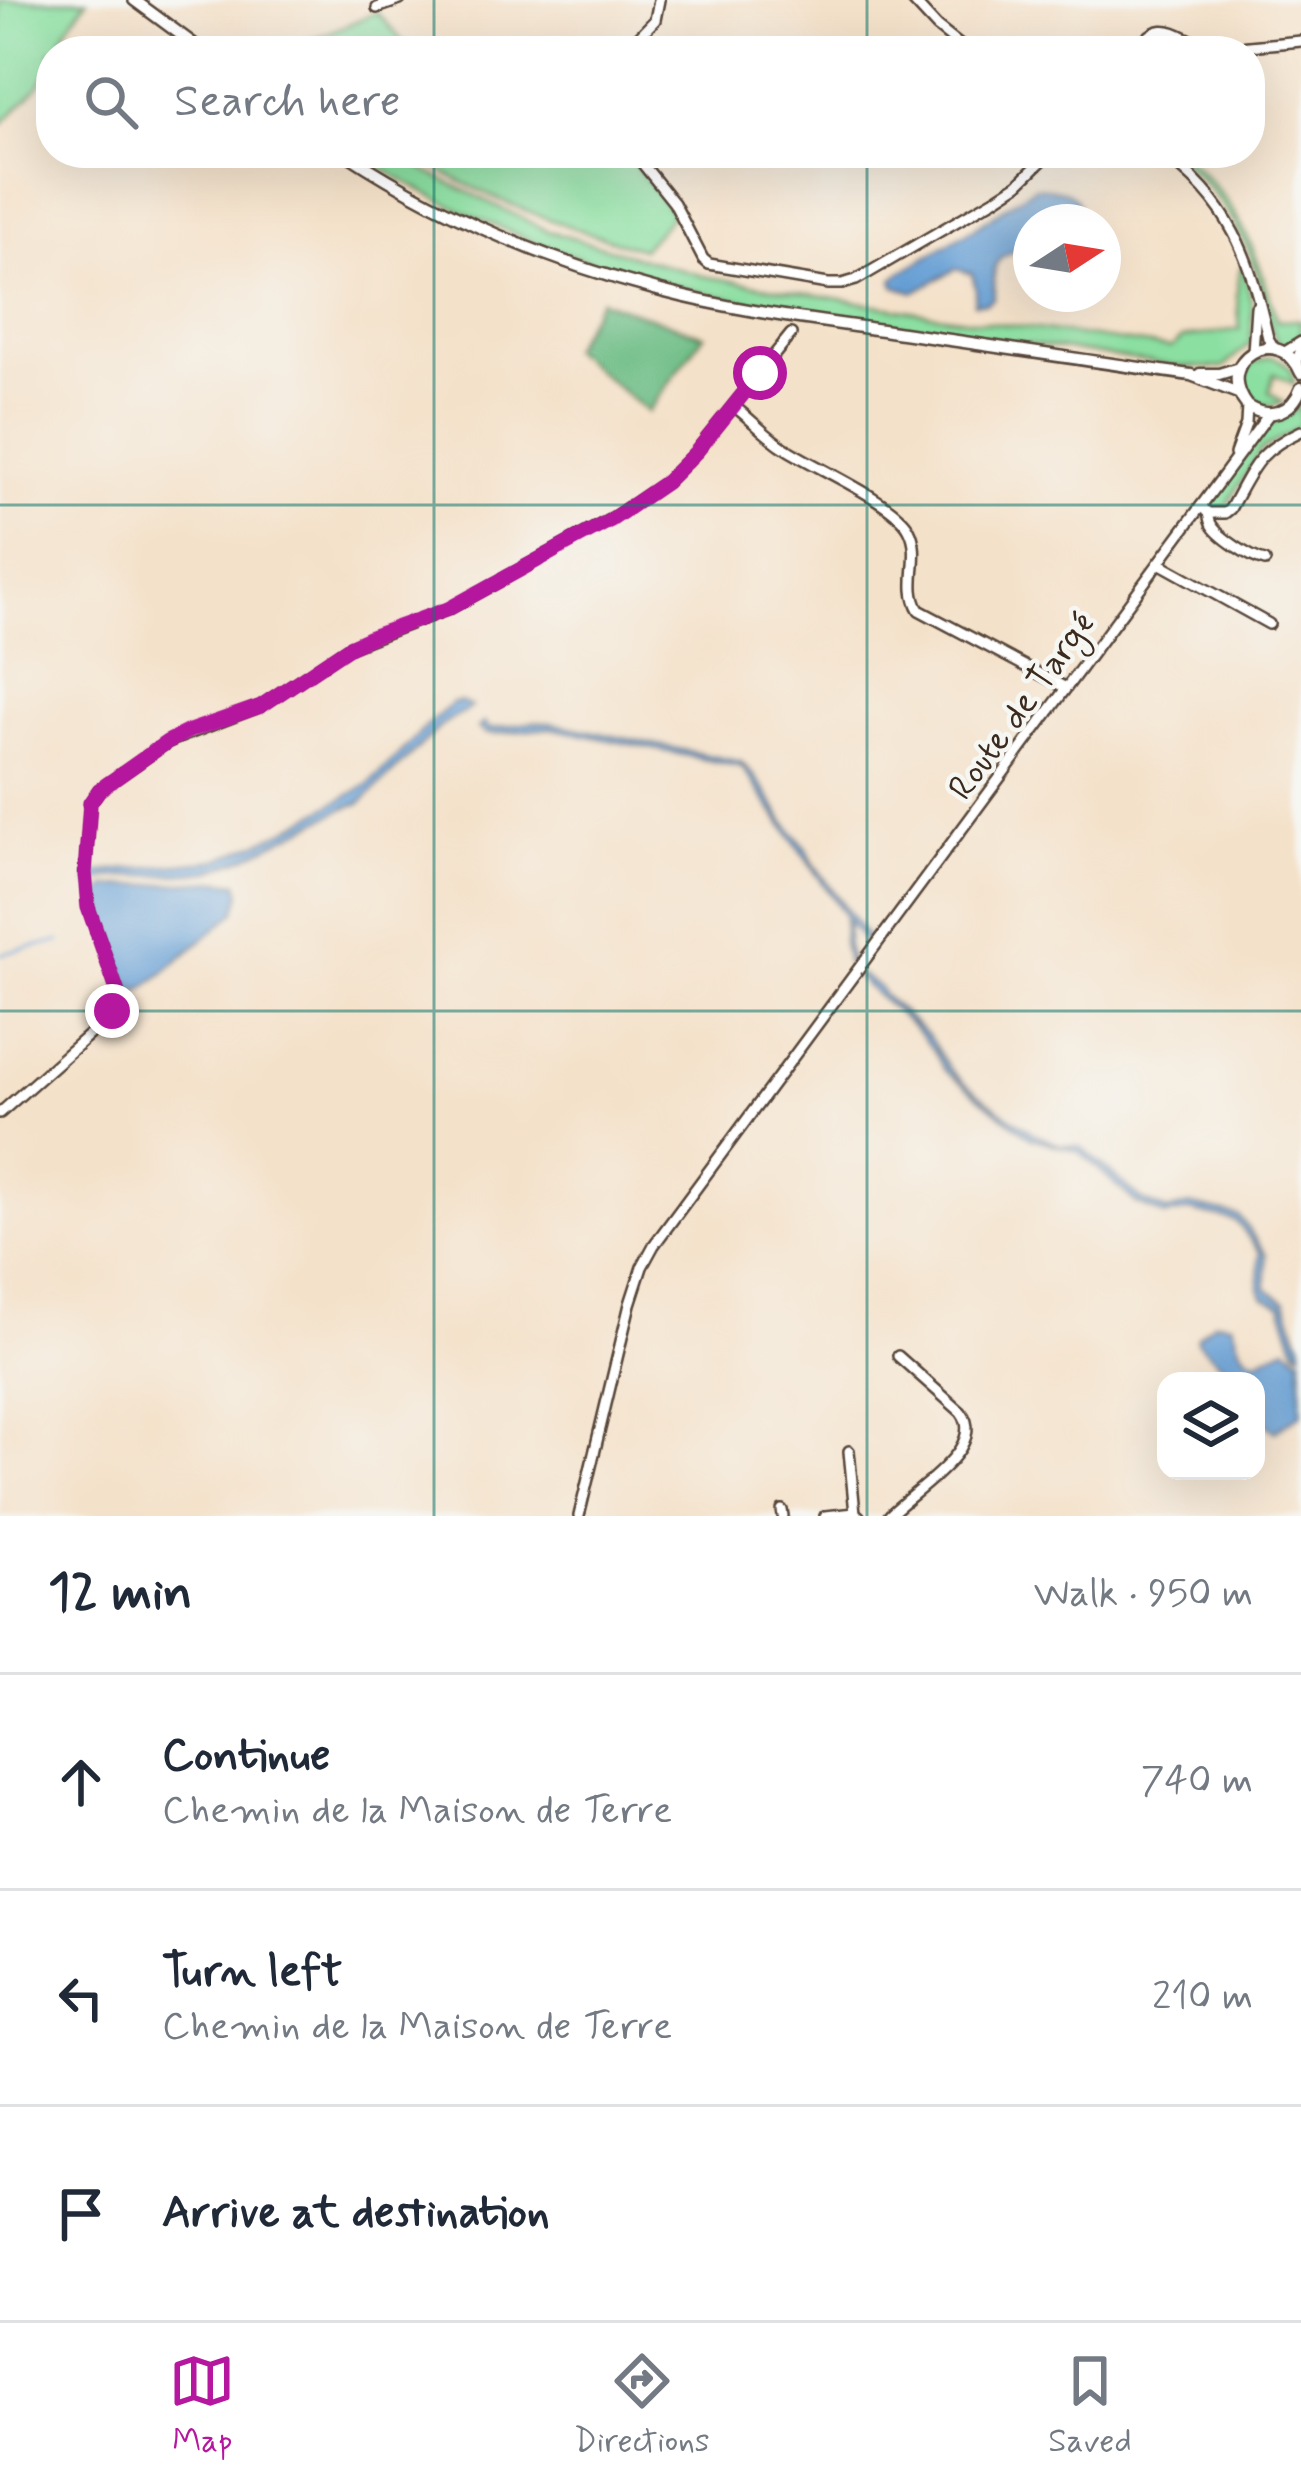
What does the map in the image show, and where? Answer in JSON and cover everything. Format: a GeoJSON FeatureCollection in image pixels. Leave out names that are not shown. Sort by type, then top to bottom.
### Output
{"type":"FeatureCollection","features":[{"type":"Feature","properties":{"kind":"main road"},"geometry":{"type":"LineString","coordinates":[[134,0],[183,36]]}},
{"type":"Feature","properties":{"kind":"main road"},"geometry":{"type":"LineString","coordinates":[[371,168],[479,226],[574,265],[662,292],[782,315],[1191,375],[1238,368],[1252,352],[1280,350],[1300,357]]}},
{"type":"Feature","properties":{"kind":"main road"},"geometry":{"type":"LineString","coordinates":[[1238,368],[1236,385],[1247,406],[1269,414],[1280,412],[1300,395]]}},
{"type":"Feature","properties":{"kind":"main road"},"geometry":{"type":"LineString","coordinates":[[1191,375],[1238,393]]}},
{"type":"Feature","properties":{"kind":"street"},"geometry":{"type":"LineString","coordinates":[[376,8],[400,0]]}},
{"type":"Feature","properties":{"kind":"street"},"geometry":{"type":"LineString","coordinates":[[640,36],[655,20],[659,0]]}},
{"type":"Feature","properties":{"kind":"street"},"geometry":{"type":"LineString","coordinates":[[912,0],[948,36]]}},
{"type":"Feature","properties":{"kind":"street"},"geometry":{"type":"LineString","coordinates":[[1149,36],[1164,29],[1180,36]]}},
{"type":"Feature","properties":{"kind":"street"},"geometry":{"type":"LineString","coordinates":[[1265,44],[1301,41]]}},
{"type":"Feature","properties":{"kind":"street"},"geometry":{"type":"LineString","coordinates":[[646,168],[674,203],[709,264],[828,284],[856,280],[995,199],[1034,168]]}},
{"type":"Feature","properties":{"kind":"street"},"geometry":{"type":"LineString","coordinates":[[1181,168],[1224,215],[1247,257],[1268,338],[1280,350]]}},
{"type":"Feature","properties":{"kind":"street"},"geometry":{"type":"LineString","coordinates":[[1252,352],[1256,290]]}},
{"type":"Feature","properties":{"kind":"street"},"geometry":{"type":"LineString","coordinates":[[0,1113],[100,1025],[118,993],[96,934],[86,886],[90,803],[99,790],[167,742],[261,706],[349,647],[469,599],[611,520],[666,482],[697,451],[791,334]]}},
{"type":"Feature","properties":{"kind":"street"},"geometry":{"type":"LineString","coordinates":[[735,406],[778,445],[898,514],[915,547],[913,591],[919,610],[1066,688]]}},
{"type":"Feature","properties":{"kind":"street","name":"Route de Targé"},"geometry":{"type":"LineString","coordinates":[[1232,464],[1247,406]]}},
{"type":"Feature","properties":{"kind":"street","name":"Route de Targé"},"geometry":{"type":"LineString","coordinates":[[579,1516],[630,1304],[647,1256],[850,976],[1159,563],[1205,509],[1269,414]]}},
{"type":"Feature","properties":{"kind":"street"},"geometry":{"type":"LineString","coordinates":[[1205,509],[1225,513],[1230,509],[1256,461],[1278,442],[1301,431]]}},
{"type":"Feature","properties":{"kind":"street"},"geometry":{"type":"LineString","coordinates":[[1205,509],[1211,525],[1248,555],[1265,561]]}},
{"type":"Feature","properties":{"kind":"street"},"geometry":{"type":"LineString","coordinates":[[1159,563],[1269,624]]}},
{"type":"Feature","properties":{"kind":"street"},"geometry":{"type":"LineString","coordinates":[[889,1516],[945,1467],[969,1429],[961,1412],[898,1357]]}},
{"type":"Feature","properties":{"kind":"street"},"geometry":{"type":"LineString","coordinates":[[825,1516],[857,1515],[850,1450]]}},
{"type":"Feature","properties":{"kind":"green space"},"geometry":{"type":"Polygon","coordinates":[[[0,0],[87,0],[63,36],[36,36],[36,88],[0,125],[0,0]]]}},
{"type":"Feature","properties":{"kind":"green space"},"geometry":{"type":"Polygon","coordinates":[[[377,12],[398,36],[321,36],[377,12]]]}},
{"type":"Feature","properties":{"kind":"green space"},"geometry":{"type":"Polygon","coordinates":[[[382,168],[421,168],[548,231],[703,276],[1171,348],[1183,338],[1240,329],[1237,295],[1240,268],[1244,268],[1252,306],[1251,342],[1223,368],[1184,367],[774,307],[609,268],[507,230],[382,168]]]}},
{"type":"Feature","properties":{"kind":"green space"},"geometry":{"type":"Polygon","coordinates":[[[437,168],[638,168],[673,214],[642,249],[582,231],[437,168]]]}},
{"type":"Feature","properties":{"kind":"green space"},"geometry":{"type":"Polygon","coordinates":[[[1188,168],[1197,168],[1221,193],[1251,245],[1277,321],[1301,320],[1301,336],[1285,345],[1277,341],[1254,265],[1237,228],[1188,168]]]}},
{"type":"Feature","properties":{"kind":"green space"},"geometry":{"type":"Polygon","coordinates":[[[600,300],[704,335],[648,412],[570,349],[600,300]]]}},
{"type":"Feature","properties":{"kind":"green space"},"geometry":{"type":"Polygon","coordinates":[[[1271,357],[1288,366],[1294,384],[1274,374],[1269,392],[1283,402],[1272,405],[1249,397],[1245,382],[1252,363],[1271,357]]]}},
{"type":"Feature","properties":{"kind":"green space"},"geometry":{"type":"Polygon","coordinates":[[[1301,405],[1301,426],[1260,451],[1227,505],[1219,510],[1210,506],[1268,423],[1301,405]]]}},
{"type":"Feature","properties":{"kind":"water"},"geometry":{"type":"Polygon","coordinates":[[[1035,187],[1061,190],[1078,204],[1013,204],[1013,252],[995,267],[994,298],[986,303],[974,303],[972,274],[956,269],[914,292],[895,286],[893,280],[900,273],[1035,187]]]}},
{"type":"Feature","properties":{"kind":"water"},"geometry":{"type":"Polygon","coordinates":[[[453,703],[471,707],[440,727],[361,803],[207,872],[89,883],[89,873],[218,860],[282,832],[369,784],[431,722],[453,703]]]}},
{"type":"Feature","properties":{"kind":"water"},"geometry":{"type":"Polygon","coordinates":[[[535,722],[741,762],[869,940],[866,944],[848,921],[851,962],[847,964],[845,915],[742,767],[550,728],[494,734],[478,728],[484,723],[490,729],[535,722]]]}},
{"type":"Feature","properties":{"kind":"water"},"geometry":{"type":"Polygon","coordinates":[[[238,883],[241,894],[235,912],[160,976],[139,991],[131,989],[100,894],[107,887],[238,883]]]}},
{"type":"Feature","properties":{"kind":"water"},"geometry":{"type":"Polygon","coordinates":[[[860,974],[929,1037],[965,1084],[1034,1134],[1081,1147],[1143,1201],[1167,1211],[1189,1205],[1239,1216],[1266,1254],[1266,1288],[1285,1301],[1301,1351],[1281,1305],[1263,1296],[1260,1252],[1236,1221],[1189,1211],[1165,1216],[1136,1203],[1080,1152],[1031,1138],[945,1071],[913,1027],[858,978],[860,974]]]}},
{"type":"Feature","properties":{"kind":"water"},"geometry":{"type":"Polygon","coordinates":[[[1215,1321],[1232,1323],[1240,1346],[1257,1360],[1287,1346],[1301,1358],[1301,1414],[1275,1431],[1265,1422],[1265,1372],[1231,1372],[1197,1337],[1215,1321]]]}},
{"type":"Feature","properties":{"kind":"waterway"},"geometry":{"type":"LineString","coordinates":[[0,954],[60,941]]}},
{"type":"Feature","properties":{"kind":"route"},"geometry":{"type":"LineString","coordinates":[[112,1011],[118,993],[88,907],[85,873],[90,803],[99,790],[167,742],[261,706],[349,647],[448,609],[611,520],[666,482],[760,373]]}}]}
